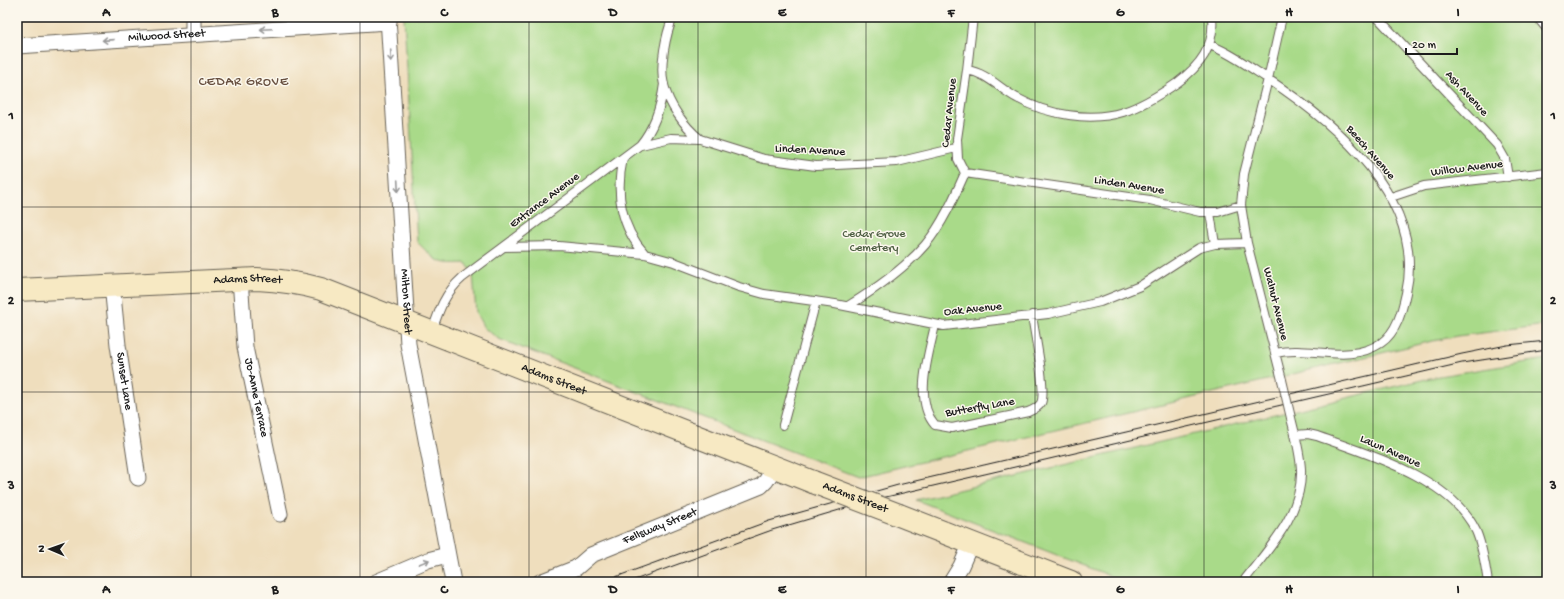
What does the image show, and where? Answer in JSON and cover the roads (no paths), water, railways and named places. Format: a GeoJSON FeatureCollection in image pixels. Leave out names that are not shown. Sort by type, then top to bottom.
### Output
{"type":"FeatureCollection","features":[{"type":"Feature","properties":{"kind":"main road","name":"Adams Street"},"geometry":{"type":"LineString","coordinates":[[17,290],[240,280],[272,280],[306,285],[321,289],[1071,582]]}},
{"type":"Feature","properties":{"kind":"street"},"geometry":{"type":"LineString","coordinates":[[193,17],[194,34]]}},
{"type":"Feature","properties":{"kind":"street","name":"Milwood Street"},"geometry":{"type":"LineString","coordinates":[[17,46],[389,20]]}},
{"type":"Feature","properties":{"kind":"street","name":"Milton Street"},"geometry":{"type":"LineString","coordinates":[[389,20],[406,323],[453,582]]}},
{"type":"Feature","properties":{"kind":"street","name":"Jo-Anne Terrace"},"geometry":{"type":"LineString","coordinates":[[240,280],[246,347],[280,514]]}},
{"type":"Feature","properties":{"kind":"street","name":"Sunset Lane"},"geometry":{"type":"LineString","coordinates":[[112,285],[118,345],[138,478]]}},
{"type":"Feature","properties":{"kind":"street","name":"Fellsway Street"},"geometry":{"type":"LineString","coordinates":[[540,582],[576,568],[591,555],[760,486],[766,481],[775,467]]}},
{"type":"Feature","properties":{"kind":"street"},"geometry":{"type":"LineString","coordinates":[[953,582],[971,543]]}},
{"type":"Feature","properties":{"kind":"street"},"geometry":{"type":"LineString","coordinates":[[376,582],[428,560],[447,555]]}},
{"type":"Feature","properties":{"kind":"lane","name":"Entrance Avenue"},"geometry":{"type":"LineString","coordinates":[[431,333],[442,303],[454,285],[640,145],[650,132],[657,116],[664,84],[665,43],[673,17]]}},
{"type":"Feature","properties":{"kind":"lane","name":"Cedar Avenue"},"geometry":{"type":"LineString","coordinates":[[965,173],[958,159],[956,148],[973,17]]}},
{"type":"Feature","properties":{"kind":"lane"},"geometry":{"type":"LineString","coordinates":[[967,70],[983,75],[1016,98],[1037,107],[1074,115],[1111,115],[1134,108],[1171,87],[1194,69],[1207,52],[1210,45],[1213,27],[1212,17]]}},
{"type":"Feature","properties":{"kind":"lane","name":"Walnut Avenue"},"geometry":{"type":"LineString","coordinates":[[1242,582],[1279,534],[1296,502],[1301,470],[1295,435],[1282,380],[1247,243],[1241,205],[1244,174],[1282,17]]}},
{"type":"Feature","properties":{"kind":"lane","name":"Ash Avenue"},"geometry":{"type":"LineString","coordinates":[[1377,17],[1497,145],[1505,159],[1508,176]]}},
{"type":"Feature","properties":{"kind":"lane"},"geometry":{"type":"LineString","coordinates":[[1537,17],[1547,29]]}},
{"type":"Feature","properties":{"kind":"lane","name":"Beech Avenue"},"geometry":{"type":"LineString","coordinates":[[1210,45],[1229,54],[1297,98],[1334,129],[1378,178],[1391,197],[1399,217],[1406,243],[1409,273],[1401,315],[1389,336],[1373,348],[1352,354],[1333,354],[1296,350],[1275,353]]}},
{"type":"Feature","properties":{"kind":"lane"},"geometry":{"type":"LineString","coordinates":[[664,84],[681,119],[700,139]]}},
{"type":"Feature","properties":{"kind":"lane","name":"Linden Avenue"},"geometry":{"type":"LineString","coordinates":[[640,145],[671,138],[700,139],[764,159],[816,166],[897,162],[956,148]]}},
{"type":"Feature","properties":{"kind":"lane"},"geometry":{"type":"LineString","coordinates":[[623,158],[619,188],[622,211],[629,232],[645,254]]}},
{"type":"Feature","properties":{"kind":"lane","name":"Willow Avenue"},"geometry":{"type":"LineString","coordinates":[[1391,197],[1424,186],[1547,172]]}},
{"type":"Feature","properties":{"kind":"lane"},"geometry":{"type":"LineString","coordinates":[[848,306],[906,264],[926,244],[942,218],[965,173]]}},
{"type":"Feature","properties":{"kind":"lane","name":"Linden Avenue"},"geometry":{"type":"LineString","coordinates":[[965,173],[1150,200],[1210,213],[1241,205]]}},
{"type":"Feature","properties":{"kind":"lane"},"geometry":{"type":"LineString","coordinates":[[1210,213],[1215,244]]}},
{"type":"Feature","properties":{"kind":"lane","name":"Oak Avenue"},"geometry":{"type":"LineString","coordinates":[[504,247],[571,246],[645,254],[674,262],[751,291],[778,297],[848,306],[935,325],[952,326],[1076,308],[1121,295],[1152,279],[1193,251],[1215,244],[1247,243]]}},
{"type":"Feature","properties":{"kind":"lane"},"geometry":{"type":"LineString","coordinates":[[783,425],[816,301]]}},
{"type":"Feature","properties":{"kind":"lane","name":"Butterfly Lane"},"geometry":{"type":"LineString","coordinates":[[935,325],[924,382],[925,398],[929,415],[935,425],[952,428],[1028,412],[1042,402],[1043,389],[1032,315]]}},
{"type":"Feature","properties":{"kind":"lane","name":"Lawn Avenue"},"geometry":{"type":"LineString","coordinates":[[1295,435],[1308,434],[1317,436],[1390,462],[1414,474],[1450,500],[1462,510],[1475,530],[1483,550],[1488,582]]}},
{"type":"Feature","properties":{"kind":"tram line"},"geometry":{"type":"LineString","coordinates":[[602,582],[769,521],[898,485],[1462,354],[1507,345],[1547,341]]}},
{"type":"Feature","properties":{"kind":"tram line"},"geometry":{"type":"LineString","coordinates":[[629,582],[772,530],[873,500],[1462,363],[1547,350]]}},
{"type":"Feature","properties":{"kind":"district","name":"CEDAR GROVE"},"geometry":{"type":"Point","coordinates":[244,82]}},
{"type":"Feature","properties":{"kind":"park label","name":"Cedar Grove Cemetery"},"geometry":{"type":"Point","coordinates":[874,242]}}]}
